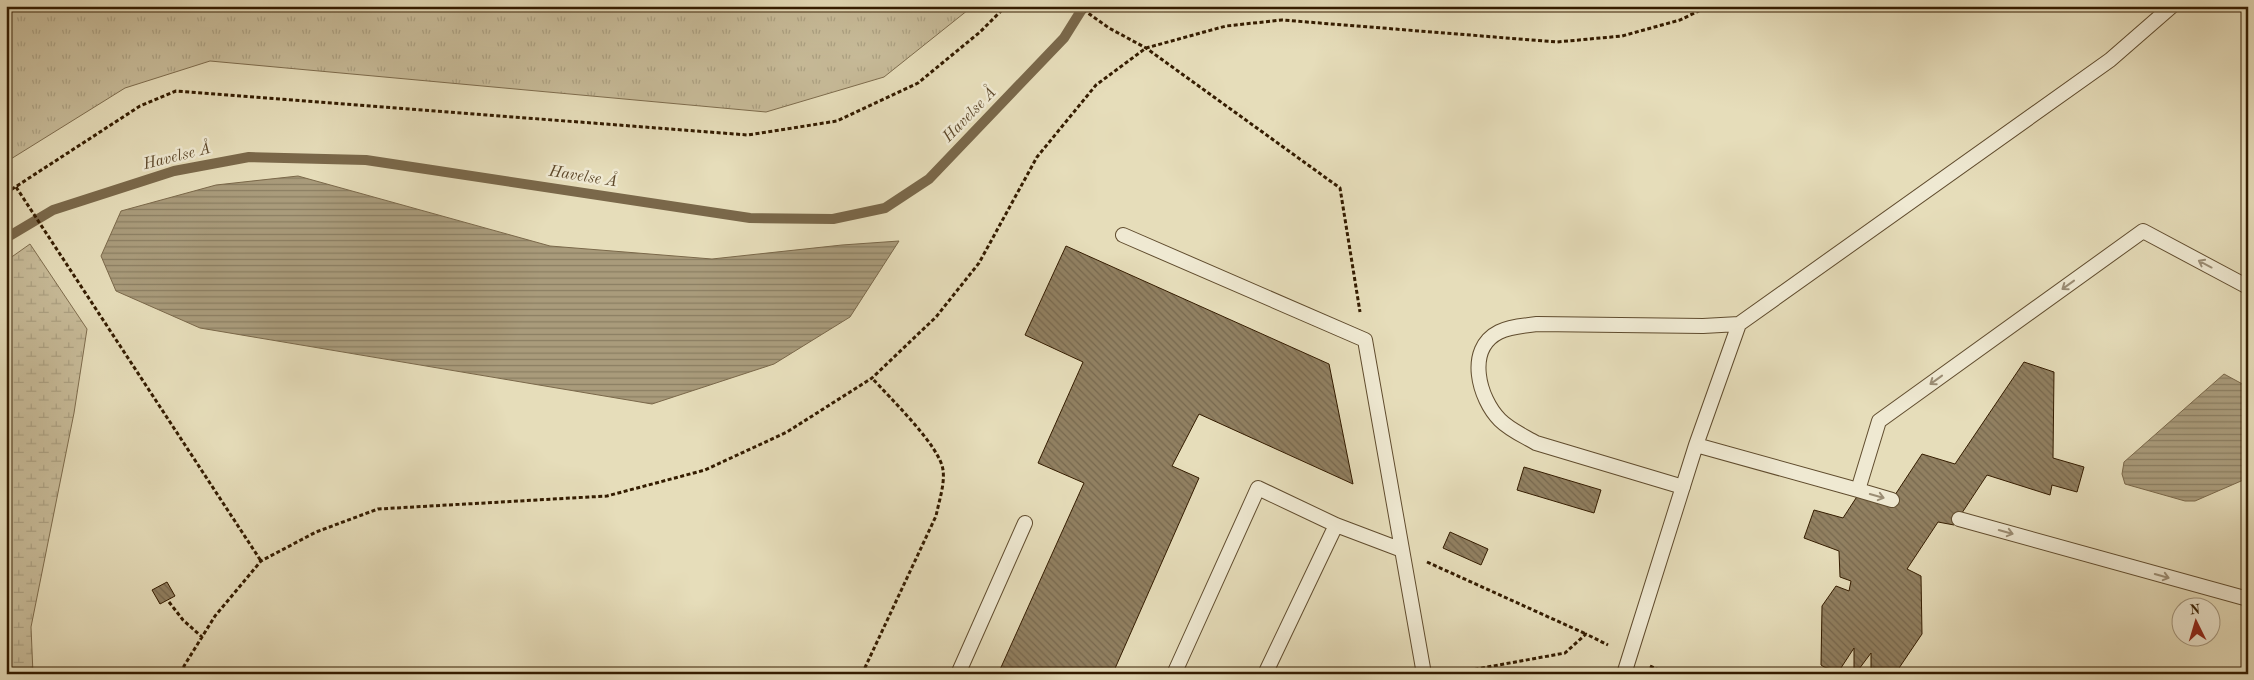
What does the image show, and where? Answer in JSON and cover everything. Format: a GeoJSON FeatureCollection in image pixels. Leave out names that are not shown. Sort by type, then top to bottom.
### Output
{"type":"FeatureCollection","features":[{"type":"Feature","properties":{"kind":"lane"},"geometry":{"type":"LineString","coordinates":[[1683,488],[1536,443],[1500,420],[1481,388],[1477,371],[1481,354],[1488,341],[1498,332],[1517,326],[1537,324],[1703,326],[1739,324],[2110,60],[2172,6]]}},
{"type":"Feature","properties":{"kind":"lane"},"geometry":{"type":"LineString","coordinates":[[1858,490],[1879,421],[2143,231],[2248,287]]}},
{"type":"Feature","properties":{"kind":"lane"},"geometry":{"type":"LineString","coordinates":[[1123,235],[1365,340],[1424,674]]}},
{"type":"Feature","properties":{"kind":"lane"},"geometry":{"type":"LineString","coordinates":[[1624,674],[1696,446],[1739,324]]}},
{"type":"Feature","properties":{"kind":"lane"},"geometry":{"type":"LineString","coordinates":[[1696,446],[1892,500]]}},
{"type":"Feature","properties":{"kind":"lane"},"geometry":{"type":"LineString","coordinates":[[1174,674],[1258,488],[1336,525],[1402,550]]}},
{"type":"Feature","properties":{"kind":"lane"},"geometry":{"type":"LineString","coordinates":[[1958,519],[2248,600]]}},
{"type":"Feature","properties":{"kind":"lane"},"geometry":{"type":"LineString","coordinates":[[958,674],[1025,523]]}},
{"type":"Feature","properties":{"kind":"lane"},"geometry":{"type":"LineString","coordinates":[[1265,674],[1336,525]]}},
{"type":"Feature","properties":{"kind":"path"},"geometry":{"type":"LineString","coordinates":[[6,193],[140,106],[176,91],[748,135],[837,121],[918,83],[980,32],[1006,6]]}},
{"type":"Feature","properties":{"kind":"path"},"geometry":{"type":"LineString","coordinates":[[1078,6],[1109,28],[1146,48],[1340,188],[1365,340]]}},
{"type":"Feature","properties":{"kind":"path"},"geometry":{"type":"LineString","coordinates":[[183,674],[184,666],[215,616],[261,561],[316,532],[378,509],[607,496],[705,470],[787,432],[872,378],[936,316],[979,263],[1037,157],[1096,85],[1146,48],[1226,26],[1282,20],[1557,42],[1622,36],[1680,20],[1709,6]]}},
{"type":"Feature","properties":{"kind":"path"},"geometry":{"type":"LineString","coordinates":[[16,187],[261,561]]}},
{"type":"Feature","properties":{"kind":"path"},"geometry":{"type":"LineString","coordinates":[[862,674],[936,516],[941,493],[943,469],[935,449],[872,378]]}},
{"type":"Feature","properties":{"kind":"path"},"geometry":{"type":"LineString","coordinates":[[1402,550],[1586,634],[1667,674]]}},
{"type":"Feature","properties":{"kind":"path"},"geometry":{"type":"LineString","coordinates":[[169,602],[183,620],[202,638]]}},
{"type":"Feature","properties":{"kind":"path"},"geometry":{"type":"LineString","coordinates":[[1449,674],[1565,653],[1586,634]]}},
{"type":"Feature","properties":{"kind":"green space"},"geometry":{"type":"Polygon","coordinates":[[[6,6],[973,6],[884,77],[766,112],[210,61],[125,88],[6,162],[6,6]]]}},
{"type":"Feature","properties":{"kind":"green space"},"geometry":{"type":"Polygon","coordinates":[[[30,244],[87,329],[74,413],[31,627],[33,674],[6,674],[6,261],[30,244]]]}},
{"type":"Feature","properties":{"kind":"shaded area"},"geometry":{"type":"Polygon","coordinates":[[[298,176],[550,246],[712,259],[899,241],[850,317],[774,364],[652,404],[200,328],[116,291],[101,256],[121,211],[216,185],[298,176]]]}},
{"type":"Feature","properties":{"kind":"shaded area"},"geometry":{"type":"Polygon","coordinates":[[[2224,374],[2248,387],[2248,478],[2195,501],[2185,501],[2125,484],[2122,474],[2124,462],[2224,374]]]}},
{"type":"Feature","properties":{"kind":"building"},"geometry":{"type":"Polygon","coordinates":[[[1066,246],[1329,364],[1353,484],[1199,414],[1172,466],[1199,478],[1113,673],[998,674],[1084,483],[1038,463],[1083,362],[1025,335],[1066,246]]]}},
{"type":"Feature","properties":{"kind":"building"},"geometry":{"type":"Polygon","coordinates":[[[2024,362],[2054,372],[2053,458],[2084,467],[2077,492],[2052,485],[2050,495],[1987,475],[1954,525],[1938,522],[1907,569],[1921,576],[1922,634],[1895,674],[1871,674],[1871,653],[1856,673],[1854,671],[1854,648],[1839,671],[1824,667],[1821,665],[1822,606],[1836,586],[1849,591],[1851,581],[1840,577],[1839,551],[1804,538],[1814,510],[1843,518],[1858,495],[1889,504],[1922,454],[1955,464],[2024,362]]]}},
{"type":"Feature","properties":{"kind":"building"},"geometry":{"type":"Polygon","coordinates":[[[1524,467],[1601,490],[1594,513],[1517,490],[1524,467]]]}},
{"type":"Feature","properties":{"kind":"building"},"geometry":{"type":"Polygon","coordinates":[[[1450,532],[1488,549],[1481,565],[1443,548],[1450,532]]]}},
{"type":"Feature","properties":{"kind":"building"},"geometry":{"type":"Polygon","coordinates":[[[167,582],[175,596],[160,604],[152,590],[167,582]]]}},
{"type":"Feature","properties":{"kind":"waterway","name":"Havelse Å"},"geometry":{"type":"LineString","coordinates":[[6,238],[53,210],[174,171],[249,157],[366,160],[750,218],[833,219],[885,208],[929,179],[1064,38],[1084,6]]}}]}
